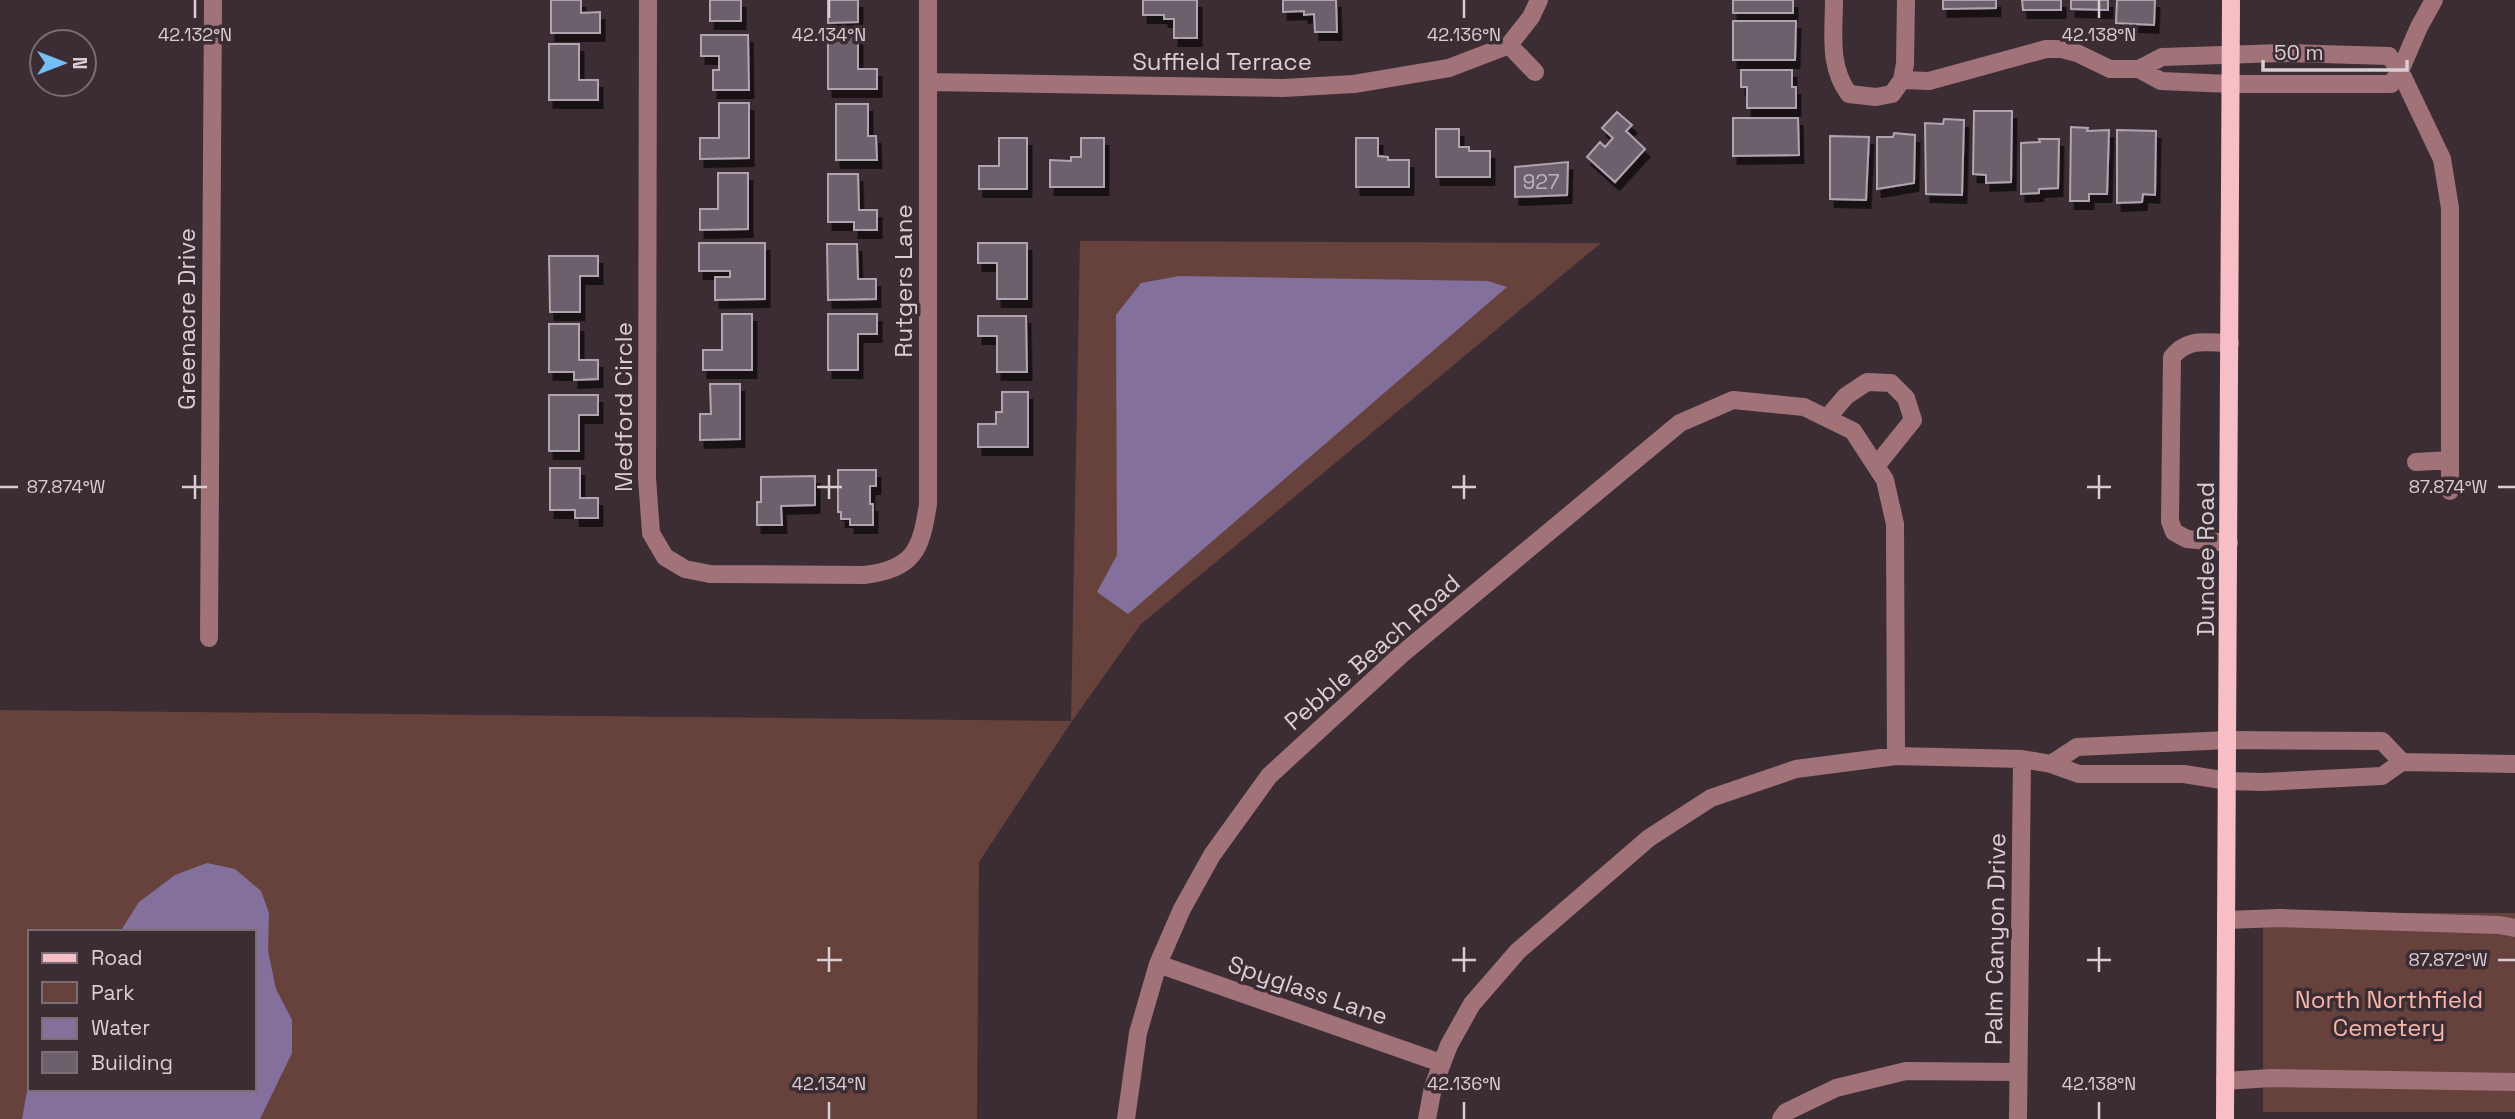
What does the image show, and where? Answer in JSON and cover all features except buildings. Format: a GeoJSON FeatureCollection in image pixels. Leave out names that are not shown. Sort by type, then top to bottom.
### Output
{"type":"FeatureCollection","features":[{"type":"Feature","properties":{"kind":"main road","name":"Dundee Road"},"geometry":{"type":"LineString","coordinates":[[2225,1119],[2231,0]]}},
{"type":"Feature","properties":{"kind":"street","name":"Greenacre Drive"},"geometry":{"type":"LineString","coordinates":[[209,638],[213,0]]}},
{"type":"Feature","properties":{"kind":"street","name":"Medford Circle"},"geometry":{"type":"LineString","coordinates":[[648,0],[647,478],[651,533],[665,557],[685,569],[710,575],[864,575],[889,572],[910,558]]}},
{"type":"Feature","properties":{"kind":"street","name":"Rutgers Lane"},"geometry":{"type":"LineString","coordinates":[[910,558],[923,535],[928,504],[928,0]]}},
{"type":"Feature","properties":{"kind":"street"},"geometry":{"type":"LineString","coordinates":[[1535,72],[1509,45],[1531,17],[1539,0]]}},
{"type":"Feature","properties":{"kind":"street"},"geometry":{"type":"LineString","coordinates":[[1834,0],[1835,64],[1839,80],[1849,94],[1876,97],[1892,94],[1902,80],[1905,64],[1906,0]]}},
{"type":"Feature","properties":{"kind":"street"},"geometry":{"type":"LineString","coordinates":[[2139,69],[2161,81],[2391,84],[2434,0]]}},
{"type":"Feature","properties":{"kind":"street","name":"Suffield Terrace"},"geometry":{"type":"LineString","coordinates":[[928,82],[1283,88],[1354,84],[1450,68],[1509,45]]}},
{"type":"Feature","properties":{"kind":"street"},"geometry":{"type":"LineString","coordinates":[[1902,80],[1929,81],[2046,49],[2077,53],[2110,69],[2139,69],[2162,57],[2282,53],[2389,56],[2400,71],[2442,159],[2450,208],[2450,491]]}},
{"type":"Feature","properties":{"kind":"street"},"geometry":{"type":"LineString","coordinates":[[2334,55],[2334,84]]}},
{"type":"Feature","properties":{"kind":"street"},"geometry":{"type":"LineString","coordinates":[[2229,543],[2187,539],[2174,532],[2170,521],[2172,357],[2181,346],[2190,343],[2230,344]]}},
{"type":"Feature","properties":{"kind":"street"},"geometry":{"type":"LineString","coordinates":[[1827,418],[1846,396],[1867,382],[1891,383],[1906,398],[1913,420],[1876,466]]}},
{"type":"Feature","properties":{"kind":"street","name":"Pebble Beach Road"},"geometry":{"type":"LineString","coordinates":[[1126,1119],[1138,1033],[1158,964],[1182,909],[1212,855],[1269,775],[1402,654],[1681,423],[1734,400],[1804,407],[1853,431],[1876,466],[1885,480],[1895,524],[1896,756]]}},
{"type":"Feature","properties":{"kind":"street"},"geometry":{"type":"LineString","coordinates":[[2416,462],[2450,460]]}},
{"type":"Feature","properties":{"kind":"street"},"geometry":{"type":"LineString","coordinates":[[2051,764],[2077,747],[2228,740],[2382,741],[2402,762]]}},
{"type":"Feature","properties":{"kind":"street"},"geometry":{"type":"LineString","coordinates":[[1427,1119],[1441,1063],[1472,1004],[1518,951],[1649,838],[1711,798],[1796,769],[1896,756],[2022,759],[2051,764],[2079,774],[2184,774],[2228,781],[2263,782],[2382,776],[2402,762],[2515,764]]}},
{"type":"Feature","properties":{"kind":"street","name":"Palm Canyon Drive"},"geometry":{"type":"LineString","coordinates":[[2018,1119],[2022,759]]}},
{"type":"Feature","properties":{"kind":"street"},"geometry":{"type":"LineString","coordinates":[[2227,920],[2279,918],[2458,923],[2515,928]]}},
{"type":"Feature","properties":{"kind":"street","name":"Spyglass Lane"},"geometry":{"type":"LineString","coordinates":[[1158,964],[1441,1063]]}},
{"type":"Feature","properties":{"kind":"street"},"geometry":{"type":"LineString","coordinates":[[1781,1119],[1786,1112],[1836,1088],[1906,1070],[2018,1072]]}},
{"type":"Feature","properties":{"kind":"street"},"geometry":{"type":"LineString","coordinates":[[2225,1081],[2271,1078],[2515,1082]]}},
{"type":"Feature","properties":{"kind":"green space"},"geometry":{"type":"Polygon","coordinates":[[[1080,241],[1601,243],[1141,624],[1072,721],[979,862],[977,1119],[0,1119],[0,710],[1071,721],[1080,241]]]}},
{"type":"Feature","properties":{"kind":"green space","name":"North Northfield Cemetery"},"geometry":{"type":"Polygon","coordinates":[[[2263,913],[2515,913],[2515,1112],[2263,1112],[2263,913]]]}},
{"type":"Feature","properties":{"kind":"water"},"geometry":{"type":"Polygon","coordinates":[[[1179,276],[1488,281],[1507,287],[1128,614],[1097,592],[1117,555],[1116,315],[1141,283],[1179,276]]]}},
{"type":"Feature","properties":{"kind":"water"},"geometry":{"type":"Polygon","coordinates":[[[207,863],[235,869],[261,891],[269,913],[268,951],[276,989],[292,1020],[292,1053],[260,1119],[22,1119],[28,1085],[28,1091],[256,1091],[256,930],[121,930],[139,902],[175,875],[207,863]]]}}]}
